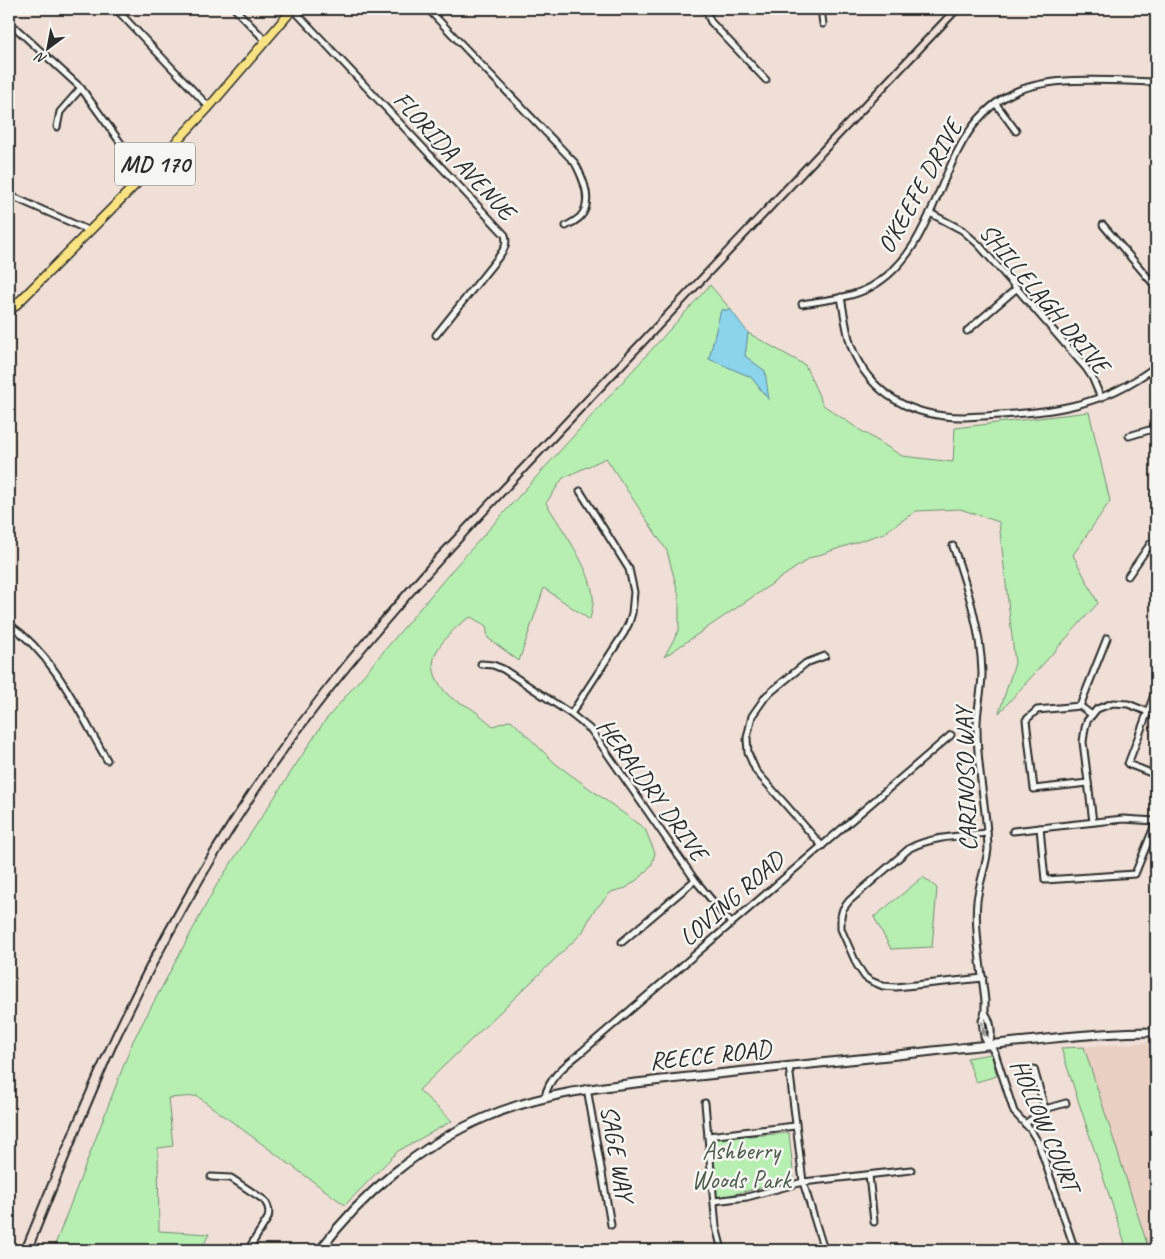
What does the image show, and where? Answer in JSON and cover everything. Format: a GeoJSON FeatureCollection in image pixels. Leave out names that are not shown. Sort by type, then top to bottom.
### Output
{"type":"FeatureCollection","features":[{"type":"Feature","properties":{"kind":"main road","name":"MD 170"},"geometry":{"type":"LineString","coordinates":[[9,312],[148,172],[209,107],[293,9]]}},
{"type":"Feature","properties":{"kind":"main road","name":"REECE ROAD"},"geometry":{"type":"LineString","coordinates":[[320,1250],[361,1203],[384,1181],[414,1157],[485,1117],[545,1096],[587,1088],[988,1045],[1097,1034],[1156,1032]]}},
{"type":"Feature","properties":{"kind":"street"},"geometry":{"type":"LineString","coordinates":[[116,9],[209,107]]}},
{"type":"Feature","properties":{"kind":"street"},"geometry":{"type":"LineString","coordinates":[[235,9],[266,41]]}},
{"type":"Feature","properties":{"kind":"street","name":"FLORIDA AVENUE"},"geometry":{"type":"LineString","coordinates":[[293,9],[505,235],[506,246],[436,335]]}},
{"type":"Feature","properties":{"kind":"street"},"geometry":{"type":"LineString","coordinates":[[428,9],[575,163],[587,194],[586,204],[584,212],[579,218],[566,226]]}},
{"type":"Feature","properties":{"kind":"street"},"geometry":{"type":"LineString","coordinates":[[705,9],[711,22],[766,80]]}},
{"type":"Feature","properties":{"kind":"street"},"geometry":{"type":"LineString","coordinates":[[821,9],[823,24]]}},
{"type":"Feature","properties":{"kind":"street"},"geometry":{"type":"LineString","coordinates":[[9,22],[81,88],[120,142],[148,172]]}},
{"type":"Feature","properties":{"kind":"street","name":"O'KEEFE DRIVE"},"geometry":{"type":"LineString","coordinates":[[802,304],[841,297],[870,287],[892,273],[910,251],[966,137],[978,120],[996,104],[1018,90],[1040,83],[1052,82],[1156,82]]}},
{"type":"Feature","properties":{"kind":"street"},"geometry":{"type":"LineString","coordinates":[[57,127],[60,112],[81,88]]}},
{"type":"Feature","properties":{"kind":"street"},"geometry":{"type":"LineString","coordinates":[[996,104],[1016,131]]}},
{"type":"Feature","properties":{"kind":"street"},"geometry":{"type":"LineString","coordinates":[[9,195],[90,231]]}},
{"type":"Feature","properties":{"kind":"street","name":"SHILLELAGH DRIVE"},"geometry":{"type":"LineString","coordinates":[[930,213],[952,223],[971,237],[1086,368],[1101,398]]}},
{"type":"Feature","properties":{"kind":"street"},"geometry":{"type":"LineString","coordinates":[[1103,225],[1156,287]]}},
{"type":"Feature","properties":{"kind":"street"},"geometry":{"type":"LineString","coordinates":[[966,331],[1016,288]]}},
{"type":"Feature","properties":{"kind":"street"},"geometry":{"type":"LineString","coordinates":[[841,297],[849,336],[861,365],[882,391],[915,410],[947,417],[1060,410],[1101,398],[1126,386],[1156,366]]}},
{"type":"Feature","properties":{"kind":"street"},"geometry":{"type":"LineString","coordinates":[[1129,436],[1156,428]]}},
{"type":"Feature","properties":{"kind":"street"},"geometry":{"type":"LineString","coordinates":[[571,714],[624,633],[634,602],[629,569],[580,491]]}},
{"type":"Feature","properties":{"kind":"street"},"geometry":{"type":"LineString","coordinates":[[1128,576],[1151,543],[1156,545]]}},
{"type":"Feature","properties":{"kind":"street","name":"CARINOSO WAY"},"geometry":{"type":"LineString","coordinates":[[953,546],[974,614],[981,648],[981,690],[976,730],[987,834],[987,861],[979,888],[976,915],[985,1012],[982,1021],[984,1036],[988,1045]]}},
{"type":"Feature","properties":{"kind":"street"},"geometry":{"type":"LineString","coordinates":[[9,624],[34,644],[53,668],[107,760]]}},
{"type":"Feature","properties":{"kind":"street"},"geometry":{"type":"LineString","coordinates":[[1080,706],[1107,638]]}},
{"type":"Feature","properties":{"kind":"street"},"geometry":{"type":"LineString","coordinates":[[822,846],[756,771],[748,753],[747,738],[752,716],[766,696],[806,663],[825,656]]}},
{"type":"Feature","properties":{"kind":"street","name":"HERALDRY DRIVE"},"geometry":{"type":"LineString","coordinates":[[481,664],[503,669],[582,722],[598,739],[696,880],[730,923]]}},
{"type":"Feature","properties":{"kind":"street"},"geometry":{"type":"LineString","coordinates":[[1156,690],[1128,764],[1156,775]]}},
{"type":"Feature","properties":{"kind":"street"},"geometry":{"type":"LineString","coordinates":[[1093,822],[1084,735],[1085,728],[1092,715],[1104,705],[1120,702],[1156,714]]}},
{"type":"Feature","properties":{"kind":"street"},"geometry":{"type":"LineString","coordinates":[[1088,783],[1034,789],[1026,720],[1037,710],[1080,706],[1092,715]]}},
{"type":"Feature","properties":{"kind":"street","name":"LOVING ROAD"},"geometry":{"type":"LineString","coordinates":[[545,1096],[549,1082],[554,1076],[951,735]]}},
{"type":"Feature","properties":{"kind":"street"},"geometry":{"type":"LineString","coordinates":[[1013,830],[1123,819],[1156,821],[1135,874],[1045,880],[1040,828]]}},
{"type":"Feature","properties":{"kind":"street"},"geometry":{"type":"LineString","coordinates":[[983,978],[896,988],[877,984],[865,977],[861,972],[843,936],[840,922],[843,909],[849,901],[910,848],[931,840],[987,834]]}},
{"type":"Feature","properties":{"kind":"street"},"geometry":{"type":"LineString","coordinates":[[622,942],[696,880]]}},
{"type":"Feature","properties":{"kind":"street","name":"HOLLOW COURT"},"geometry":{"type":"LineString","coordinates":[[988,1045],[995,1053],[1012,1107],[1039,1144],[1075,1250]]}},
{"type":"Feature","properties":{"kind":"street"},"geometry":{"type":"LineString","coordinates":[[788,1066],[803,1182],[824,1250]]}},
{"type":"Feature","properties":{"kind":"street"},"geometry":{"type":"LineString","coordinates":[[1034,1069],[1045,1109]]}},
{"type":"Feature","properties":{"kind":"street","name":"SAGE WAY"},"geometry":{"type":"LineString","coordinates":[[587,1088],[611,1225]]}},
{"type":"Feature","properties":{"kind":"street"},"geometry":{"type":"LineString","coordinates":[[705,1103],[716,1227],[722,1250]]}},
{"type":"Feature","properties":{"kind":"street"},"geometry":{"type":"LineString","coordinates":[[1025,1124],[1045,1109],[1066,1103]]}},
{"type":"Feature","properties":{"kind":"street"},"geometry":{"type":"LineString","coordinates":[[708,1136],[796,1126]]}},
{"type":"Feature","properties":{"kind":"street"},"geometry":{"type":"LineString","coordinates":[[714,1201],[747,1197],[803,1182],[911,1170]]}},
{"type":"Feature","properties":{"kind":"street"},"geometry":{"type":"LineString","coordinates":[[869,1175],[874,1222]]}},
{"type":"Feature","properties":{"kind":"street"},"geometry":{"type":"LineString","coordinates":[[211,1177],[231,1178],[268,1204],[270,1213],[268,1218],[248,1250]]}},
{"type":"Feature","properties":{"kind":"shaded area"},"geometry":{"type":"Polygon","coordinates":[[[1156,1042],[1156,1250],[1127,1250],[1061,1048],[1156,1042]]]}},
{"type":"Feature","properties":{"kind":"green space"},"geometry":{"type":"Polygon","coordinates":[[[710,285],[731,310],[721,310],[709,359],[751,377],[768,399],[765,371],[745,356],[748,333],[805,365],[823,405],[902,456],[953,462],[955,428],[1089,412],[1110,501],[1073,555],[1098,603],[999,713],[1015,663],[999,522],[960,509],[916,511],[884,533],[810,558],[664,657],[679,630],[679,596],[667,551],[606,458],[563,478],[546,503],[574,548],[587,574],[593,600],[590,620],[544,588],[519,661],[488,638],[486,626],[471,617],[455,628],[437,650],[433,663],[434,670],[443,689],[450,697],[472,709],[493,726],[511,720],[556,764],[645,829],[655,853],[652,864],[642,876],[626,888],[611,892],[593,912],[582,933],[419,1090],[452,1121],[398,1151],[345,1205],[197,1096],[168,1098],[173,1146],[158,1148],[159,1231],[209,1234],[201,1250],[53,1250],[133,1041],[216,886],[324,722],[454,568],[710,285]]]}},
{"type":"Feature","properties":{"kind":"green space"},"geometry":{"type":"Polygon","coordinates":[[[923,877],[937,888],[932,947],[891,949],[874,917],[923,877]]]}},
{"type":"Feature","properties":{"kind":"green space"},"geometry":{"type":"Polygon","coordinates":[[[1084,1047],[1149,1250],[1127,1250],[1061,1048],[1084,1047]]]}},
{"type":"Feature","properties":{"kind":"green space"},"geometry":{"type":"Polygon","coordinates":[[[991,1054],[997,1076],[976,1082],[967,1058],[991,1054]]]}},
{"type":"Feature","properties":{"kind":"green space","name":"Ashberry Woods Park"},"geometry":{"type":"Polygon","coordinates":[[[789,1133],[794,1180],[717,1198],[712,1139],[789,1133]]]}},
{"type":"Feature","properties":{"kind":"water"},"geometry":{"type":"Polygon","coordinates":[[[721,310],[731,310],[748,333],[745,356],[765,371],[769,400],[751,377],[709,359],[721,310]]]}},
{"type":"Feature","properties":{"kind":"railway"},"geometry":{"type":"LineString","coordinates":[[21,1250],[90,1084],[119,1019],[155,948],[220,835],[268,762],[320,692],[437,554],[951,9]]}},
{"type":"Feature","properties":{"kind":"railway"},"geometry":{"type":"LineString","coordinates":[[32,1250],[105,1072],[148,982],[182,917],[219,854],[294,741],[372,642],[455,548],[962,9]]}}]}
